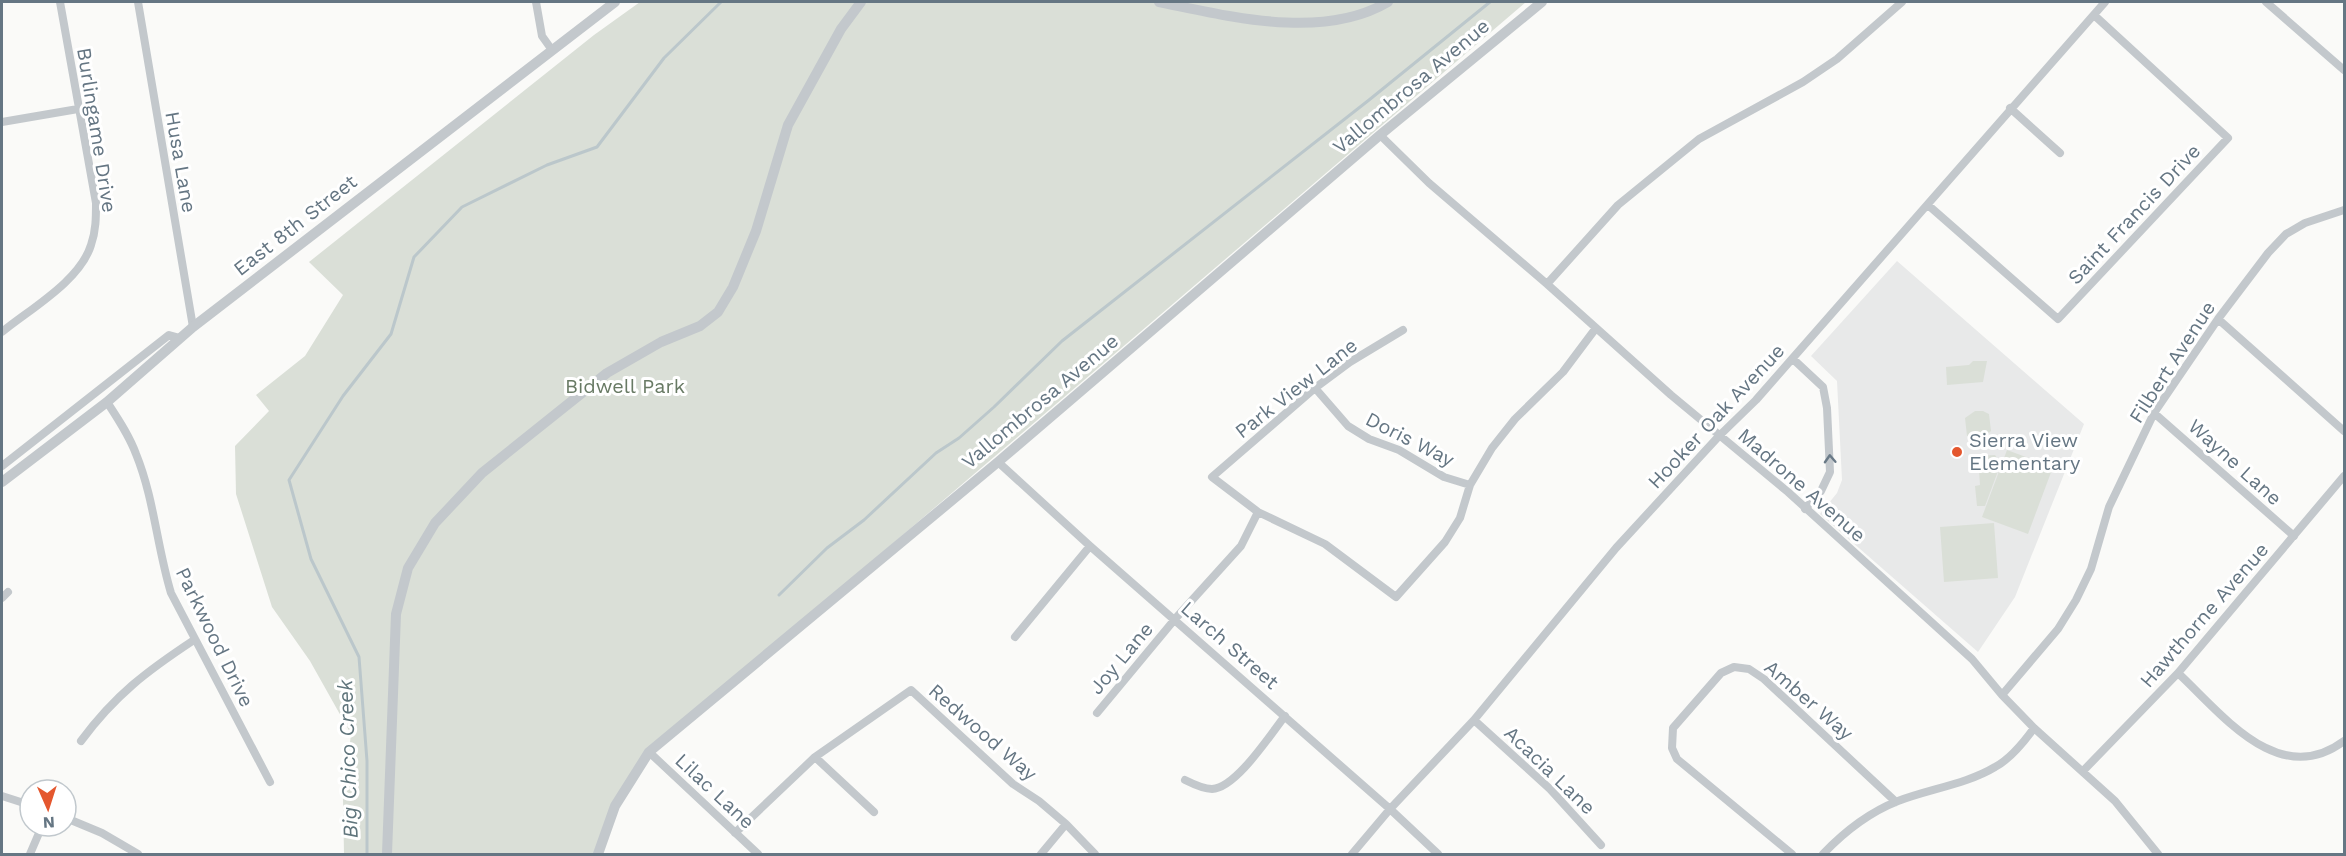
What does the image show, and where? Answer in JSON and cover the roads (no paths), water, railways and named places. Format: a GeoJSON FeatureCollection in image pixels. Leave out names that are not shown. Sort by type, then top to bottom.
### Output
{"type":"FeatureCollection","features":[{"type":"Feature","properties":{"kind":"street","name":"Burlingame Drive"},"geometry":{"type":"LineString","coordinates":[[2,332],[67,280],[82,264],[91,246],[96,225],[96,203],[60,2]]}},
{"type":"Feature","properties":{"kind":"street","name":"Husa Lane"},"geometry":{"type":"LineString","coordinates":[[138,2],[193,327]]}},
{"type":"Feature","properties":{"kind":"street"},"geometry":{"type":"LineString","coordinates":[[536,2],[542,36],[552,50]]}},
{"type":"Feature","properties":{"kind":"street","name":"East 8th Street"},"geometry":{"type":"LineString","coordinates":[[2,482],[107,402],[193,327],[615,2]]}},
{"type":"Feature","properties":{"kind":"street"},"geometry":{"type":"LineString","coordinates":[[387,855],[396,614],[408,568],[435,523],[482,474],[607,373],[661,342],[700,326],[718,312],[733,287],[756,231],[788,125],[840,29],[861,2]]}},
{"type":"Feature","properties":{"kind":"street"},"geometry":{"type":"LineString","coordinates":[[1159,2],[1246,20],[1290,22],[1357,15],[1388,2]]}},
{"type":"Feature","properties":{"kind":"street","name":"Vallombrosa Avenue"},"geometry":{"type":"LineString","coordinates":[[598,855],[615,806],[649,752],[998,462],[1380,135],[1542,2]]}},
{"type":"Feature","properties":{"kind":"street"},"geometry":{"type":"LineString","coordinates":[[1547,284],[1618,205],[1699,139],[1811,76],[1870,32],[1902,2]]}},
{"type":"Feature","properties":{"kind":"street","name":"Hooker Oak Avenue"},"geometry":{"type":"LineString","coordinates":[[1352,855],[1390,809],[1474,720],[1616,548],[1793,359],[2105,2]]}},
{"type":"Feature","properties":{"kind":"street"},"geometry":{"type":"LineString","coordinates":[[2266,2],[2344,70]]}},
{"type":"Feature","properties":{"kind":"street","name":"Saint Francis Drive"},"geometry":{"type":"LineString","coordinates":[[1928,205],[2058,319],[2228,138],[2094,15]]}},
{"type":"Feature","properties":{"kind":"street"},"geometry":{"type":"LineString","coordinates":[[2010,108],[2060,153]]}},
{"type":"Feature","properties":{"kind":"street"},"geometry":{"type":"LineString","coordinates":[[2,122],[78,109]]}},
{"type":"Feature","properties":{"kind":"street","name":"Madrone Avenue"},"geometry":{"type":"LineString","coordinates":[[1380,135],[1429,183],[1806,509],[1972,659],[2034,728],[2115,801],[2158,855]]}},
{"type":"Feature","properties":{"kind":"street","name":"Filbert Avenue"},"geometry":{"type":"LineString","coordinates":[[2002,695],[2058,629],[2076,600],[2091,569],[2109,507],[2154,412],[2218,319],[2268,253],[2286,234],[2305,223],[2344,210]]}},
{"type":"Feature","properties":{"kind":"street"},"geometry":{"type":"LineString","coordinates":[[2218,319],[2344,431]]}},
{"type":"Feature","properties":{"kind":"street"},"geometry":{"type":"LineString","coordinates":[[1257,512],[1325,544],[1396,597],[1445,542],[1460,518],[1470,485],[1492,448],[1515,419],[1563,372],[1596,327]]}},
{"type":"Feature","properties":{"kind":"street","name":"Park View Lane"},"geometry":{"type":"LineString","coordinates":[[1257,512],[1212,477],[1315,388],[1350,362],[1403,330]]}},
{"type":"Feature","properties":{"kind":"street"},"geometry":{"type":"LineString","coordinates":[[2,466],[169,335],[180,338]]}},
{"type":"Feature","properties":{"kind":"street"},"geometry":{"type":"LineString","coordinates":[[1793,359],[1823,387],[1827,408],[1830,472],[1821,491],[1806,509]]}},
{"type":"Feature","properties":{"kind":"street","name":"Doris Way"},"geometry":{"type":"LineString","coordinates":[[1315,388],[1348,426],[1369,440],[1399,450],[1444,477],[1470,485]]}},
{"type":"Feature","properties":{"kind":"street","name":"Parkwood Drive"},"geometry":{"type":"LineString","coordinates":[[107,402],[128,434],[137,454],[171,593],[270,782]]}},
{"type":"Feature","properties":{"kind":"street","name":"Wayne Lane"},"geometry":{"type":"LineString","coordinates":[[2154,412],[2294,536]]}},
{"type":"Feature","properties":{"kind":"street","name":"Larch Street"},"geometry":{"type":"LineString","coordinates":[[998,462],[1090,546],[1390,809],[1438,855]]}},
{"type":"Feature","properties":{"kind":"street","name":"Hawthorne Avenue"},"geometry":{"type":"LineString","coordinates":[[2083,771],[2178,673],[2344,476]]}},
{"type":"Feature","properties":{"kind":"street","name":"Joy Lane"},"geometry":{"type":"LineString","coordinates":[[1097,713],[1175,619],[1241,546],[1257,512]]}},
{"type":"Feature","properties":{"kind":"street"},"geometry":{"type":"LineString","coordinates":[[1015,637],[1090,546]]}},
{"type":"Feature","properties":{"kind":"street"},"geometry":{"type":"LineString","coordinates":[[81,741],[101,714],[129,686],[155,665],[194,640]]}},
{"type":"Feature","properties":{"kind":"street","name":"Amber Way"},"geometry":{"type":"LineString","coordinates":[[1792,855],[1677,759],[1672,748],[1673,728],[1721,673],[1734,667],[1749,669],[1764,679],[1896,802]]}},
{"type":"Feature","properties":{"kind":"street"},"geometry":{"type":"LineString","coordinates":[[2178,673],[2257,745],[2273,753],[2307,757],[2322,754],[2344,741]]}},
{"type":"Feature","properties":{"kind":"street","name":"Redwood Way"},"geometry":{"type":"LineString","coordinates":[[735,833],[815,757],[911,690],[1013,784],[1039,801],[1066,824],[1095,855]]}},
{"type":"Feature","properties":{"kind":"street"},"geometry":{"type":"LineString","coordinates":[[1185,780],[1211,789],[1224,786],[1240,771],[1285,716]]}},
{"type":"Feature","properties":{"kind":"street","name":"Acacia Lane"},"geometry":{"type":"LineString","coordinates":[[1474,720],[1550,789],[1601,845]]}},
{"type":"Feature","properties":{"kind":"street"},"geometry":{"type":"LineString","coordinates":[[1823,855],[1847,831],[1865,818],[1896,802],[1982,774],[1997,766],[2026,740],[2034,728]]}},
{"type":"Feature","properties":{"kind":"street","name":"Lilac Lane"},"geometry":{"type":"LineString","coordinates":[[649,752],[758,855]]}},
{"type":"Feature","properties":{"kind":"street"},"geometry":{"type":"LineString","coordinates":[[815,757],[874,812]]}},
{"type":"Feature","properties":{"kind":"street"},"geometry":{"type":"LineString","coordinates":[[2,796],[18,801]]}},
{"type":"Feature","properties":{"kind":"street"},"geometry":{"type":"LineString","coordinates":[[78,823],[102,832],[138,855]]}},
{"type":"Feature","properties":{"kind":"street"},"geometry":{"type":"LineString","coordinates":[[1041,855],[1066,824]]}},
{"type":"Feature","properties":{"kind":"street"},"geometry":{"type":"LineString","coordinates":[[30,855],[37,838]]}},
{"type":"Feature","properties":{"kind":"waterway","name":"Big Chico Creek"},"geometry":{"type":"LineString","coordinates":[[367,854],[367,761],[359,657],[311,559],[289,480],[343,396],[391,334],[414,257],[462,207],[547,165],[597,147],[664,58],[721,2]]}},
{"type":"Feature","properties":{"kind":"waterway"},"geometry":{"type":"LineString","coordinates":[[779,595],[827,548],[864,520],[936,453],[959,438],[994,407],[1062,341],[1490,2]]}},
{"type":"Feature","properties":{"kind":"place","name":"Sierra View Elementary"},"geometry":{"type":"Point","coordinates":[1957,452]}},
{"type":"Feature","properties":{"kind":"park label","name":"Bidwell Park"},"geometry":{"type":"Point","coordinates":[625,386]}}]}
